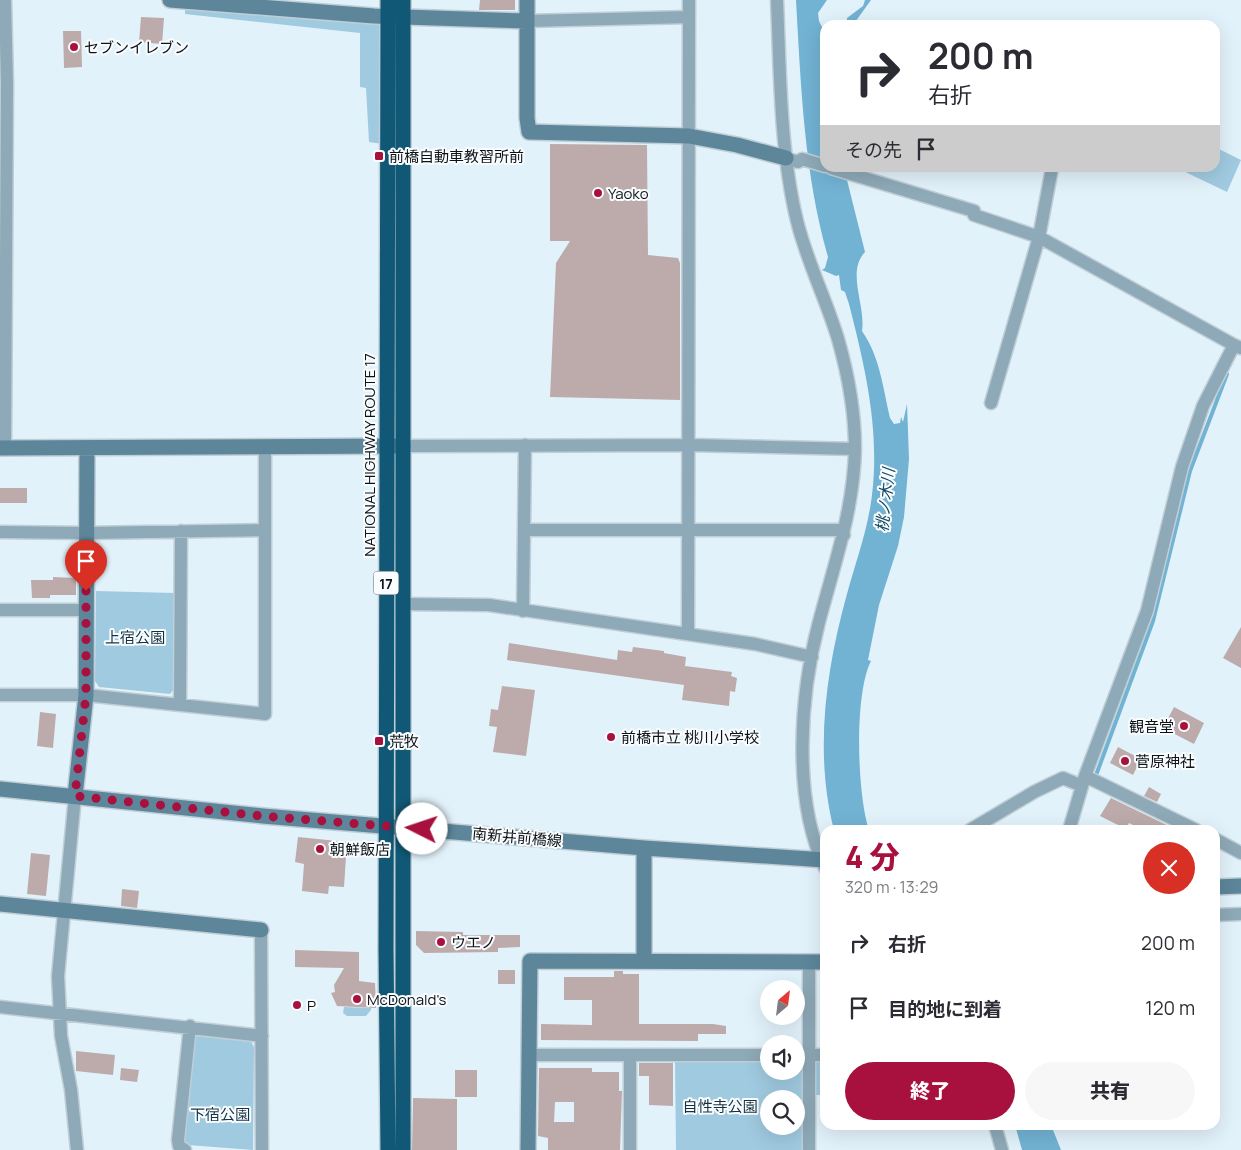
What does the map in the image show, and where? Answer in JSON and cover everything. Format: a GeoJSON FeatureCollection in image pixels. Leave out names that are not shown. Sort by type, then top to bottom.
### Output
{"type":"FeatureCollection","features":[{"type":"Feature","properties":{"kind":"highway","name":"NATIONAL HIGHWAY ROUTE 17"},"geometry":{"type":"LineString","coordinates":[[388,0],[386,826],[388,1150]]}},
{"type":"Feature","properties":{"kind":"highway","name":"17"},"geometry":{"type":"LineString","coordinates":[[403,0],[403,1150]]}},
{"type":"Feature","properties":{"kind":"street"},"geometry":{"type":"LineString","coordinates":[[5,0],[7,84],[3,168],[3,448],[265,448],[690,444],[855,449]]}},
{"type":"Feature","properties":{"kind":"street"},"geometry":{"type":"LineString","coordinates":[[170,0],[403,17],[527,21],[689,17]]}},
{"type":"Feature","properties":{"kind":"street"},"geometry":{"type":"LineString","coordinates":[[288,0],[388,16]]}},
{"type":"Feature","properties":{"kind":"street"},"geometry":{"type":"LineString","coordinates":[[527,0],[527,118],[529,132],[533,134],[689,136],[737,145],[798,162],[802,159],[820,164]]}},
{"type":"Feature","properties":{"kind":"street"},"geometry":{"type":"LineString","coordinates":[[688,634],[690,530],[689,0]]}},
{"type":"Feature","properties":{"kind":"street"},"geometry":{"type":"LineString","coordinates":[[777,0],[786,158],[798,222],[837,338],[847,375],[855,449],[850,503],[844,535],[819,624],[812,657],[804,718],[804,764],[810,817],[820,849]]}},
{"type":"Feature","properties":{"kind":"street"},"geometry":{"type":"LineString","coordinates":[[846,172],[974,211],[974,215],[1038,237],[1238,346],[1203,406],[1185,458],[1147,611],[1083,781],[1070,825]]}},
{"type":"Feature","properties":{"kind":"street"},"geometry":{"type":"LineString","coordinates":[[991,403],[1038,237],[1051,172]]}},
{"type":"Feature","properties":{"kind":"street"},"geometry":{"type":"LineString","coordinates":[[523,611],[525,445]]}},
{"type":"Feature","properties":{"kind":"street"},"geometry":{"type":"LineString","coordinates":[[0,695],[86,695],[265,714],[265,448]]}},
{"type":"Feature","properties":{"kind":"street"},"geometry":{"type":"LineString","coordinates":[[77,1150],[74,1110],[60,1014],[58,976],[86,695],[87,449]]}},
{"type":"Feature","properties":{"kind":"street"},"geometry":{"type":"LineString","coordinates":[[0,532],[87,533],[265,530]]}},
{"type":"Feature","properties":{"kind":"street"},"geometry":{"type":"LineString","coordinates":[[525,530],[838,530],[844,535]]}},
{"type":"Feature","properties":{"kind":"street"},"geometry":{"type":"LineString","coordinates":[[180,531],[180,705]]}},
{"type":"Feature","properties":{"kind":"street"},"geometry":{"type":"LineString","coordinates":[[404,604],[479,604],[755,644],[812,657]]}},
{"type":"Feature","properties":{"kind":"street"},"geometry":{"type":"LineString","coordinates":[[0,610],[86,610]]}},
{"type":"Feature","properties":{"kind":"street"},"geometry":{"type":"LineString","coordinates":[[978,825],[1034,792],[1063,778],[1083,781],[1184,825]]}},
{"type":"Feature","properties":{"kind":"street","name":"南新井前橋線"},"geometry":{"type":"LineString","coordinates":[[0,789],[403,828],[820,862]]}},
{"type":"Feature","properties":{"kind":"street"},"geometry":{"type":"LineString","coordinates":[[1220,842],[1241,853]]}},
{"type":"Feature","properties":{"kind":"street"},"geometry":{"type":"LineString","coordinates":[[644,848],[644,960]]}},
{"type":"Feature","properties":{"kind":"street"},"geometry":{"type":"LineString","coordinates":[[1220,887],[1241,886]]}},
{"type":"Feature","properties":{"kind":"street"},"geometry":{"type":"LineString","coordinates":[[0,904],[262,930],[262,1150]]}},
{"type":"Feature","properties":{"kind":"street"},"geometry":{"type":"LineString","coordinates":[[1220,915],[1241,914]]}},
{"type":"Feature","properties":{"kind":"street"},"geometry":{"type":"LineString","coordinates":[[528,1150],[530,961],[820,962]]}},
{"type":"Feature","properties":{"kind":"street"},"geometry":{"type":"LineString","coordinates":[[804,1035],[809,962]]}},
{"type":"Feature","properties":{"kind":"street"},"geometry":{"type":"LineString","coordinates":[[0,1007],[190,1026],[262,1036]]}},
{"type":"Feature","properties":{"kind":"street"},"geometry":{"type":"LineString","coordinates":[[185,1150],[179,1146],[178,1140],[190,1026]]}},
{"type":"Feature","properties":{"kind":"street"},"geometry":{"type":"LineString","coordinates":[[528,1055],[760,1055]]}},
{"type":"Feature","properties":{"kind":"street"},"geometry":{"type":"LineString","coordinates":[[805,1055],[820,1055]]}},
{"type":"Feature","properties":{"kind":"street"},"geometry":{"type":"LineString","coordinates":[[630,1056],[630,1150]]}},
{"type":"Feature","properties":{"kind":"street"},"geometry":{"type":"LineString","coordinates":[[805,1080],[809,1150]]}},
{"type":"Feature","properties":{"kind":"street"},"geometry":{"type":"LineString","coordinates":[[996,1130],[1002,1150]]}},
{"type":"Feature","properties":{"kind":"green space"},"geometry":{"type":"Polygon","coordinates":[[[191,7],[384,21],[383,144],[369,142],[366,88],[360,87],[360,33],[185,14],[185,10],[191,7]]]}},
{"type":"Feature","properties":{"kind":"green space"},"geometry":{"type":"Polygon","coordinates":[[[1220,150],[1241,160],[1227,192],[1185,172],[1220,172],[1220,150]]]}},
{"type":"Feature","properties":{"kind":"green space","name":"上宿公園"},"geometry":{"type":"Polygon","coordinates":[[[96,591],[175,593],[174,689],[170,694],[99,687],[95,681],[96,591]]]}},
{"type":"Feature","properties":{"kind":"green space"},"geometry":{"type":"Polygon","coordinates":[[[344,1007],[371,1008],[371,1010],[366,1016],[347,1016],[343,1013],[344,1007]]]}},
{"type":"Feature","properties":{"kind":"green space","name":"下宿公園"},"geometry":{"type":"Polygon","coordinates":[[[196,1033],[249,1038],[254,1047],[253,1150],[188,1145],[184,1140],[196,1033]]]}},
{"type":"Feature","properties":{"kind":"green space"},"geometry":{"type":"Polygon","coordinates":[[[820,1059],[820,1095],[814,1095],[813,1066],[820,1059]]]}},
{"type":"Feature","properties":{"kind":"green space","name":"自性寺公園"},"geometry":{"type":"Polygon","coordinates":[[[675,1061],[760,1061],[760,1080],[802,1080],[802,1090],[760,1090],[760,1135],[802,1135],[802,1150],[676,1150],[675,1061]]]}},
{"type":"Feature","properties":{"kind":"water","name":"桃ノ木川"},"geometry":{"type":"Polygon","coordinates":[[[796,0],[827,0],[818,13],[820,23],[820,172],[845,172],[865,252],[857,269],[862,331],[877,362],[890,418],[894,424],[900,423],[901,417],[903,422],[907,404],[909,459],[904,517],[898,546],[879,605],[868,660],[871,661],[862,696],[859,744],[860,769],[868,825],[833,825],[828,801],[824,741],[828,681],[833,652],[847,594],[865,533],[872,495],[874,446],[870,398],[849,304],[845,292],[841,290],[839,275],[836,276],[822,270],[825,268],[828,257],[814,194],[802,97],[796,0]]]}},
{"type":"Feature","properties":{"kind":"water"},"geometry":{"type":"Polygon","coordinates":[[[865,0],[871,0],[857,20],[847,20],[847,18],[863,6],[865,0]]]}},
{"type":"Feature","properties":{"kind":"water"},"geometry":{"type":"Polygon","coordinates":[[[1016,1130],[1053,1130],[1061,1150],[1022,1150],[1016,1130]]]}},
{"type":"Feature","properties":{"kind":"building"},"geometry":{"type":"Polygon","coordinates":[[[480,0],[515,0],[515,10],[479,10],[480,0]]]}},
{"type":"Feature","properties":{"kind":"building"},"geometry":{"type":"Polygon","coordinates":[[[141,17],[164,18],[162,44],[139,42],[141,17]]]}},
{"type":"Feature","properties":{"kind":"building"},"geometry":{"type":"Polygon","coordinates":[[[63,31],[81,31],[82,67],[64,68],[63,31]]]}},
{"type":"Feature","properties":{"kind":"building"},"geometry":{"type":"Polygon","coordinates":[[[550,144],[647,145],[648,255],[678,258],[680,263],[680,400],[550,397],[556,263],[570,241],[550,241],[550,144]]]}},
{"type":"Feature","properties":{"kind":"building"},"geometry":{"type":"Polygon","coordinates":[[[0,488],[27,488],[27,503],[0,503],[0,488]]]}},
{"type":"Feature","properties":{"kind":"building"},"geometry":{"type":"Polygon","coordinates":[[[53,577],[76,578],[76,595],[50,595],[50,598],[32,598],[31,580],[53,580],[53,577]]]}},
{"type":"Feature","properties":{"kind":"building"},"geometry":{"type":"Polygon","coordinates":[[[1241,627],[1241,668],[1223,658],[1241,627]]]}},
{"type":"Feature","properties":{"kind":"building"},"geometry":{"type":"Polygon","coordinates":[[[509,643],[617,660],[618,650],[632,652],[633,647],[664,651],[664,653],[686,657],[685,666],[732,672],[731,676],[737,678],[735,692],[730,691],[729,706],[682,700],[684,685],[507,660],[509,643]]]}},
{"type":"Feature","properties":{"kind":"building"},"geometry":{"type":"Polygon","coordinates":[[[502,686],[535,690],[526,756],[493,752],[497,727],[489,726],[491,709],[498,710],[502,686]]]}},
{"type":"Feature","properties":{"kind":"building","name":"観音堂"},"geometry":{"type":"Polygon","coordinates":[[[1174,707],[1204,723],[1194,744],[1163,728],[1174,707]]]}},
{"type":"Feature","properties":{"kind":"building"},"geometry":{"type":"Polygon","coordinates":[[[40,712],[56,714],[53,748],[37,746],[40,712]]]}},
{"type":"Feature","properties":{"kind":"building","name":"菅原神社"},"geometry":{"type":"Polygon","coordinates":[[[1118,747],[1141,759],[1133,775],[1110,763],[1118,747]]]}},
{"type":"Feature","properties":{"kind":"building"},"geometry":{"type":"Polygon","coordinates":[[[1149,787],[1161,794],[1157,802],[1144,796],[1149,787]]]}},
{"type":"Feature","properties":{"kind":"building"},"geometry":{"type":"Polygon","coordinates":[[[1111,798],[1167,825],[1133,825],[1129,823],[1128,825],[1118,825],[1100,816],[1111,798]]]}},
{"type":"Feature","properties":{"kind":"building"},"geometry":{"type":"Polygon","coordinates":[[[298,837],[347,842],[344,887],[329,886],[328,894],[302,891],[304,864],[295,862],[298,837]]]}},
{"type":"Feature","properties":{"kind":"building"},"geometry":{"type":"Polygon","coordinates":[[[31,853],[50,855],[46,896],[27,894],[31,853]]]}},
{"type":"Feature","properties":{"kind":"building"},"geometry":{"type":"Polygon","coordinates":[[[122,889],[139,891],[137,908],[121,906],[122,889]]]}},
{"type":"Feature","properties":{"kind":"building"},"geometry":{"type":"Polygon","coordinates":[[[416,931],[463,932],[463,935],[520,935],[520,947],[498,948],[498,952],[424,953],[416,945],[416,931]]]}},
{"type":"Feature","properties":{"kind":"building"},"geometry":{"type":"Polygon","coordinates":[[[295,950],[359,952],[359,981],[375,983],[376,1008],[337,1006],[331,993],[335,992],[334,985],[344,968],[295,967],[295,950]]]}},
{"type":"Feature","properties":{"kind":"building"},"geometry":{"type":"Polygon","coordinates":[[[498,970],[515,970],[515,984],[498,984],[498,970]]]}},
{"type":"Feature","properties":{"kind":"building"},"geometry":{"type":"Polygon","coordinates":[[[614,971],[623,971],[623,974],[639,974],[639,1024],[713,1024],[726,1026],[726,1034],[698,1034],[698,1041],[541,1040],[541,1024],[592,1025],[592,1000],[564,1000],[564,977],[614,977],[614,971]]]}},
{"type":"Feature","properties":{"kind":"building"},"geometry":{"type":"Polygon","coordinates":[[[76,1051],[115,1055],[113,1075],[76,1071],[76,1051]]]}},
{"type":"Feature","properties":{"kind":"building"},"geometry":{"type":"Polygon","coordinates":[[[639,1063],[673,1063],[673,1106],[649,1105],[649,1076],[639,1076],[639,1063]]]}},
{"type":"Feature","properties":{"kind":"building"},"geometry":{"type":"Polygon","coordinates":[[[121,1068],[139,1070],[137,1082],[120,1080],[121,1068]]]}},
{"type":"Feature","properties":{"kind":"building"},"geometry":{"type":"Polygon","coordinates":[[[539,1068],[592,1068],[592,1072],[619,1072],[619,1091],[622,1091],[620,1150],[548,1150],[548,1138],[538,1136],[539,1068]],[[555,1102],[554,1122],[574,1122],[574,1102],[555,1102]]]}},
{"type":"Feature","properties":{"kind":"building"},"geometry":{"type":"Polygon","coordinates":[[[455,1070],[477,1070],[477,1097],[455,1097],[455,1070]]]}},
{"type":"Feature","properties":{"kind":"building"},"geometry":{"type":"Polygon","coordinates":[[[413,1098],[457,1099],[457,1150],[412,1150],[413,1098]]]}},
{"type":"Feature","properties":{"kind":"waterway"},"geometry":{"type":"LineString","coordinates":[[1095,778],[1153,621],[1190,471],[1227,374]]}},
{"type":"Feature","properties":{"kind":"place","name":"セブンイレブン"},"geometry":{"type":"Point","coordinates":[74,47]}},
{"type":"Feature","properties":{"kind":"place","name":"前橋自動車教習所前"},"geometry":{"type":"Point","coordinates":[379,156]}},
{"type":"Feature","properties":{"kind":"place","name":"Yaoko"},"geometry":{"type":"Point","coordinates":[598,193]}},
{"type":"Feature","properties":{"kind":"place","name":"観音堂"},"geometry":{"type":"Point","coordinates":[1184,726]}},
{"type":"Feature","properties":{"kind":"place","name":"前橋市立 桃川小学校"},"geometry":{"type":"Point","coordinates":[611,737]}},
{"type":"Feature","properties":{"kind":"place","name":"荒牧"},"geometry":{"type":"Point","coordinates":[379,741]}},
{"type":"Feature","properties":{"kind":"place","name":"菅原神社"},"geometry":{"type":"Point","coordinates":[1125,761]}},
{"type":"Feature","properties":{"kind":"place","name":"朝鮮飯店"},"geometry":{"type":"Point","coordinates":[320,849]}},
{"type":"Feature","properties":{"kind":"place","name":"ウエノ"},"geometry":{"type":"Point","coordinates":[441,942]}},
{"type":"Feature","properties":{"kind":"place","name":"McDonald's"},"geometry":{"type":"Point","coordinates":[357,999]}},
{"type":"Feature","properties":{"kind":"place","name":"P"},"geometry":{"type":"Point","coordinates":[297,1005]}},
{"type":"Feature","properties":{"kind":"route"},"geometry":{"type":"LineString","coordinates":[[86,591],[86,695],[75,796],[262,816],[422,829]]}}]}
